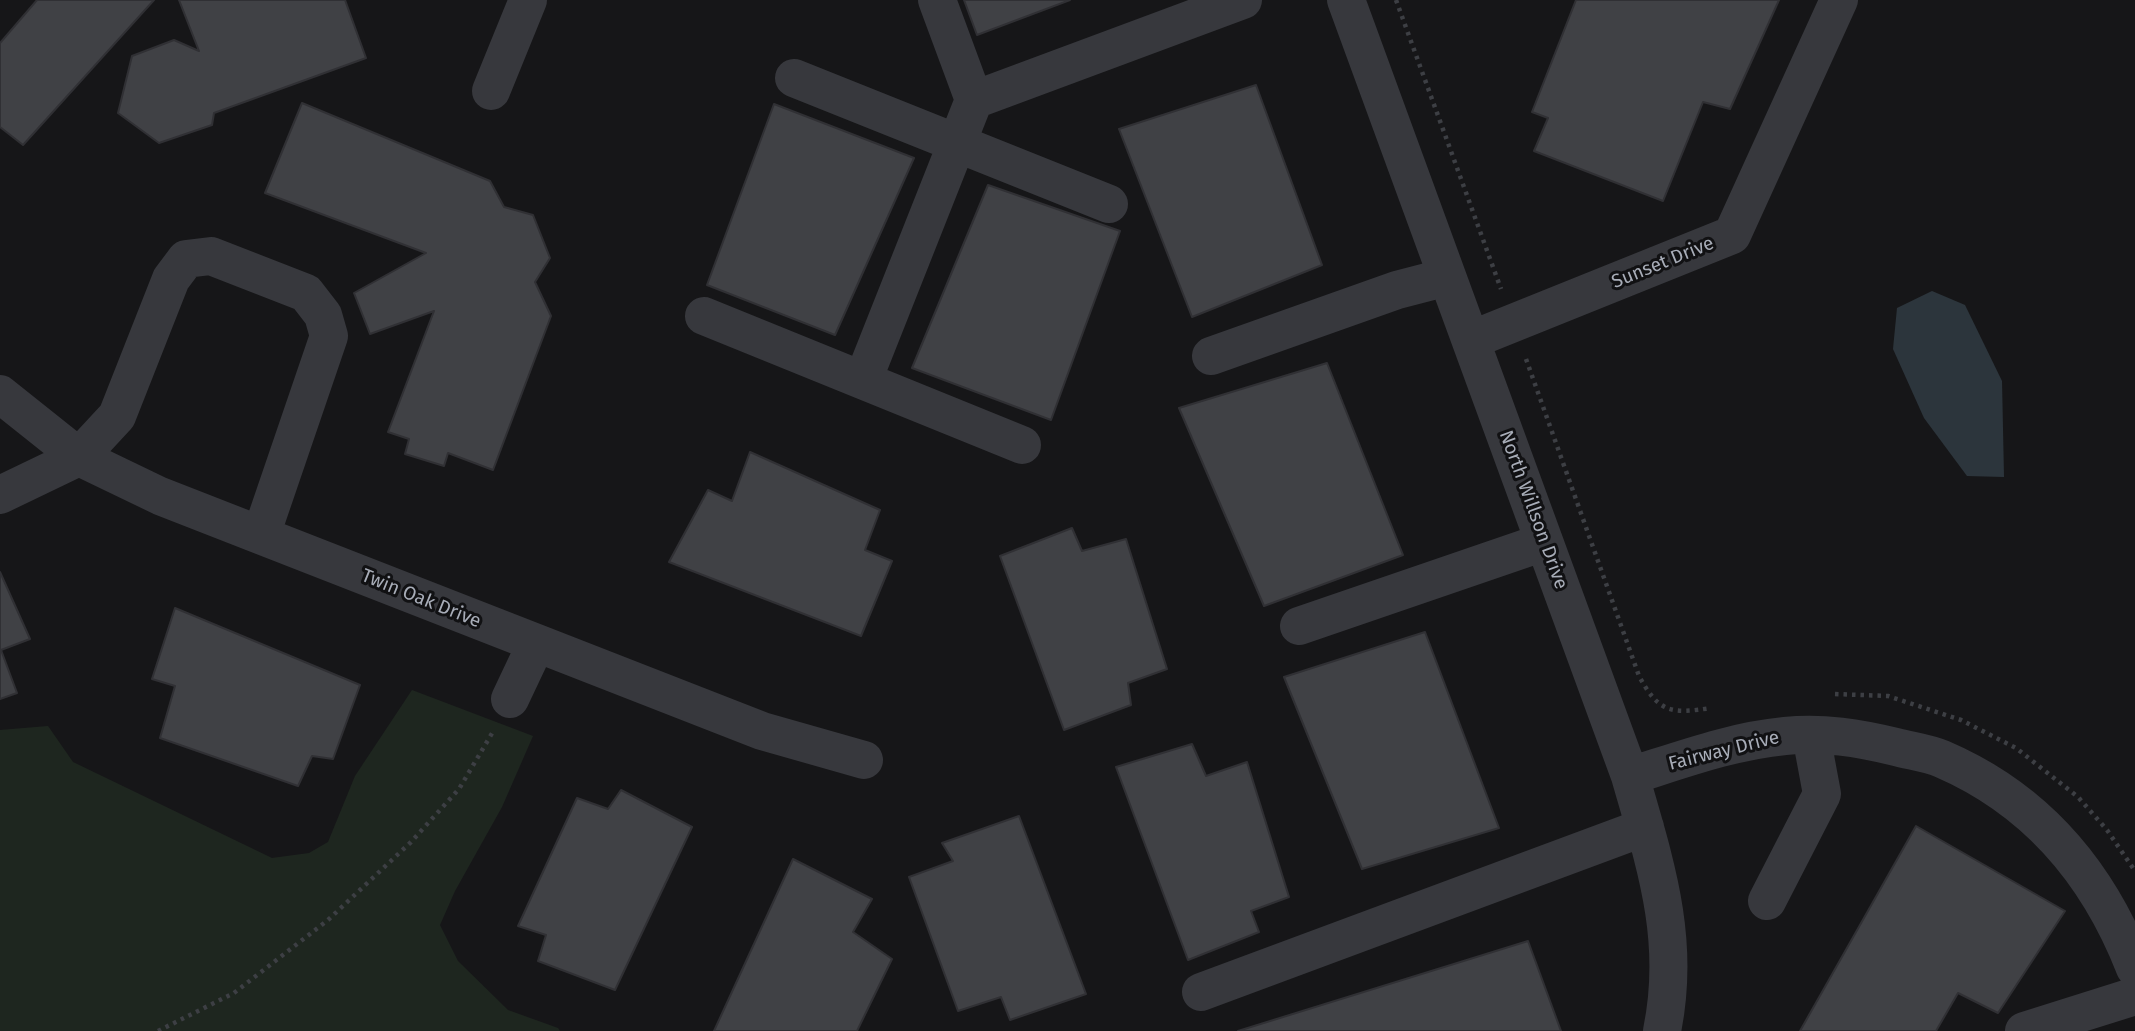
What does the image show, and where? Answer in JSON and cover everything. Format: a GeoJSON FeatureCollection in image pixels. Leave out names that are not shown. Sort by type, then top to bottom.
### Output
{"type":"FeatureCollection","features":[{"type":"Feature","properties":{"kind":"street"},"geometry":{"type":"LineString","coordinates":[[491,91],[528,0]]}},
{"type":"Feature","properties":{"kind":"street"},"geometry":{"type":"LineString","coordinates":[[863,380],[974,100],[937,0]]}},
{"type":"Feature","properties":{"kind":"street"},"geometry":{"type":"LineString","coordinates":[[974,100],[1202,7],[1243,0]]}},
{"type":"Feature","properties":{"kind":"street","name":"North Willson Drive"},"geometry":{"type":"LineString","coordinates":[[1346,0],[1630,776],[1661,883],[1669,943],[1668,1004],[1662,1031]]}},
{"type":"Feature","properties":{"kind":"street","name":"Sunset Drive"},"geometry":{"type":"LineString","coordinates":[[1471,340],[1732,235],[1839,0]]}},
{"type":"Feature","properties":{"kind":"street"},"geometry":{"type":"LineString","coordinates":[[794,78],[1109,204]]}},
{"type":"Feature","properties":{"kind":"street"},"geometry":{"type":"LineString","coordinates":[[0,495],[79,457],[117,416],[171,279],[186,259],[211,256],[306,293],[323,315],[329,336],[261,535]]}},
{"type":"Feature","properties":{"kind":"street"},"geometry":{"type":"LineString","coordinates":[[1211,356],[1397,290],[1447,277]]}},
{"type":"Feature","properties":{"kind":"street"},"geometry":{"type":"LineString","coordinates":[[704,316],[1022,445]]}},
{"type":"Feature","properties":{"kind":"street","name":"Twin Oak Drive"},"geometry":{"type":"LineString","coordinates":[[3,400],[79,457],[160,496],[762,731],[864,760]]}},
{"type":"Feature","properties":{"kind":"street"},"geometry":{"type":"LineString","coordinates":[[1299,626],[1544,542]]}},
{"type":"Feature","properties":{"kind":"street"},"geometry":{"type":"LineString","coordinates":[[510,699],[536,644]]}},
{"type":"Feature","properties":{"kind":"street","name":"Fairway Drive"},"geometry":{"type":"LineString","coordinates":[[1630,776],[1727,747],[1784,736],[1832,734],[1940,758],[1991,784],[2036,817],[2077,861],[2105,904],[2135,968]]}},
{"type":"Feature","properties":{"kind":"street"},"geometry":{"type":"LineString","coordinates":[[1767,901],[1822,794],[1811,735]]}},
{"type":"Feature","properties":{"kind":"street"},"geometry":{"type":"LineString","coordinates":[[1201,992],[1645,827]]}},
{"type":"Feature","properties":{"kind":"street"},"geometry":{"type":"LineString","coordinates":[[2024,1031],[2135,996]]}},
{"type":"Feature","properties":{"kind":"path"},"geometry":{"type":"LineString","coordinates":[[1396,0],[1639,676],[1660,706],[1675,710],[1722,706]]}},
{"type":"Feature","properties":{"kind":"path"},"geometry":{"type":"LineString","coordinates":[[1832,694],[1888,696],[1962,720],[2016,748],[2078,797],[2107,830],[2135,872]]}},
{"type":"Feature","properties":{"kind":"path"},"geometry":{"type":"LineString","coordinates":[[158,1031],[234,993],[328,920],[411,842],[459,789],[486,747],[510,699]]}},
{"type":"Feature","properties":{"kind":"shaded area"},"geometry":{"type":"Polygon","coordinates":[[[1932,291],[1965,305],[2002,381],[2004,477],[1967,476],[1924,418],[1893,349],[1897,308],[1932,291]]]}},
{"type":"Feature","properties":{"kind":"shaded area"},"geometry":{"type":"Polygon","coordinates":[[[412,690],[533,736],[502,807],[455,891],[440,925],[458,961],[508,1010],[560,1031],[0,1031],[0,730],[48,726],[73,762],[272,858],[309,853],[328,842],[355,776],[412,690]]]}},
{"type":"Feature","properties":{"kind":"building"},"geometry":{"type":"Polygon","coordinates":[[[37,0],[154,0],[23,145],[0,127],[0,43],[37,0]]]}},
{"type":"Feature","properties":{"kind":"building"},"geometry":{"type":"Polygon","coordinates":[[[179,0],[345,0],[366,58],[214,113],[212,125],[159,143],[118,113],[132,56],[174,40],[199,51],[179,0]]]}},
{"type":"Feature","properties":{"kind":"building"},"geometry":{"type":"Polygon","coordinates":[[[964,0],[1070,0],[977,35],[964,0]]]}},
{"type":"Feature","properties":{"kind":"building"},"geometry":{"type":"Polygon","coordinates":[[[1576,0],[1779,0],[1730,109],[1703,102],[1663,201],[1534,151],[1548,118],[1532,112],[1576,0]]]}},
{"type":"Feature","properties":{"kind":"building"},"geometry":{"type":"Polygon","coordinates":[[[1256,85],[1322,265],[1192,317],[1119,129],[1256,85]]]}},
{"type":"Feature","properties":{"kind":"building"},"geometry":{"type":"Polygon","coordinates":[[[302,103],[490,181],[504,207],[533,215],[550,258],[535,282],[551,316],[493,470],[448,453],[444,466],[405,454],[409,439],[388,432],[434,311],[370,334],[354,293],[426,253],[265,193],[302,103]]]}},
{"type":"Feature","properties":{"kind":"building"},"geometry":{"type":"Polygon","coordinates":[[[774,104],[914,158],[835,335],[707,285],[774,104]]]}},
{"type":"Feature","properties":{"kind":"building"},"geometry":{"type":"Polygon","coordinates":[[[988,185],[1120,231],[1051,420],[912,368],[988,185]]]}},
{"type":"Feature","properties":{"kind":"building"},"geometry":{"type":"Polygon","coordinates":[[[1327,363],[1403,555],[1264,606],[1179,408],[1327,363]]]}},
{"type":"Feature","properties":{"kind":"building"},"geometry":{"type":"Polygon","coordinates":[[[750,452],[880,510],[865,550],[892,561],[861,636],[669,562],[708,490],[732,501],[750,452]]]}},
{"type":"Feature","properties":{"kind":"building"},"geometry":{"type":"Polygon","coordinates":[[[1072,528],[1082,551],[1126,539],[1167,669],[1128,683],[1131,705],[1064,730],[1000,556],[1072,528]]]}},
{"type":"Feature","properties":{"kind":"building"},"geometry":{"type":"Polygon","coordinates":[[[0,572],[30,639],[1,650],[17,693],[0,699],[0,572]]]}},
{"type":"Feature","properties":{"kind":"building"},"geometry":{"type":"Polygon","coordinates":[[[175,608],[360,685],[333,759],[312,756],[298,786],[160,738],[175,686],[152,679],[175,608]]]}},
{"type":"Feature","properties":{"kind":"building"},"geometry":{"type":"Polygon","coordinates":[[[1425,632],[1499,828],[1362,869],[1284,677],[1425,632]]]}},
{"type":"Feature","properties":{"kind":"building"},"geometry":{"type":"Polygon","coordinates":[[[1192,744],[1206,776],[1247,762],[1289,897],[1251,911],[1259,932],[1188,960],[1116,767],[1192,744]]]}},
{"type":"Feature","properties":{"kind":"building"},"geometry":{"type":"Polygon","coordinates":[[[621,790],[692,827],[615,990],[538,961],[546,935],[518,926],[577,798],[608,809],[621,790]]]}},
{"type":"Feature","properties":{"kind":"building"},"geometry":{"type":"Polygon","coordinates":[[[1019,816],[1086,994],[1010,1020],[1001,997],[958,1011],[909,877],[953,861],[942,843],[1019,816]]]}},
{"type":"Feature","properties":{"kind":"building"},"geometry":{"type":"Polygon","coordinates":[[[1916,826],[2065,911],[1998,1013],[1958,993],[1936,1031],[1800,1031],[1916,826]]]}},
{"type":"Feature","properties":{"kind":"building"},"geometry":{"type":"Polygon","coordinates":[[[793,859],[872,899],[853,932],[892,959],[857,1031],[714,1031],[793,859]]]}},
{"type":"Feature","properties":{"kind":"building"},"geometry":{"type":"Polygon","coordinates":[[[1528,941],[1561,1031],[1238,1031],[1528,941]]]}}]}
